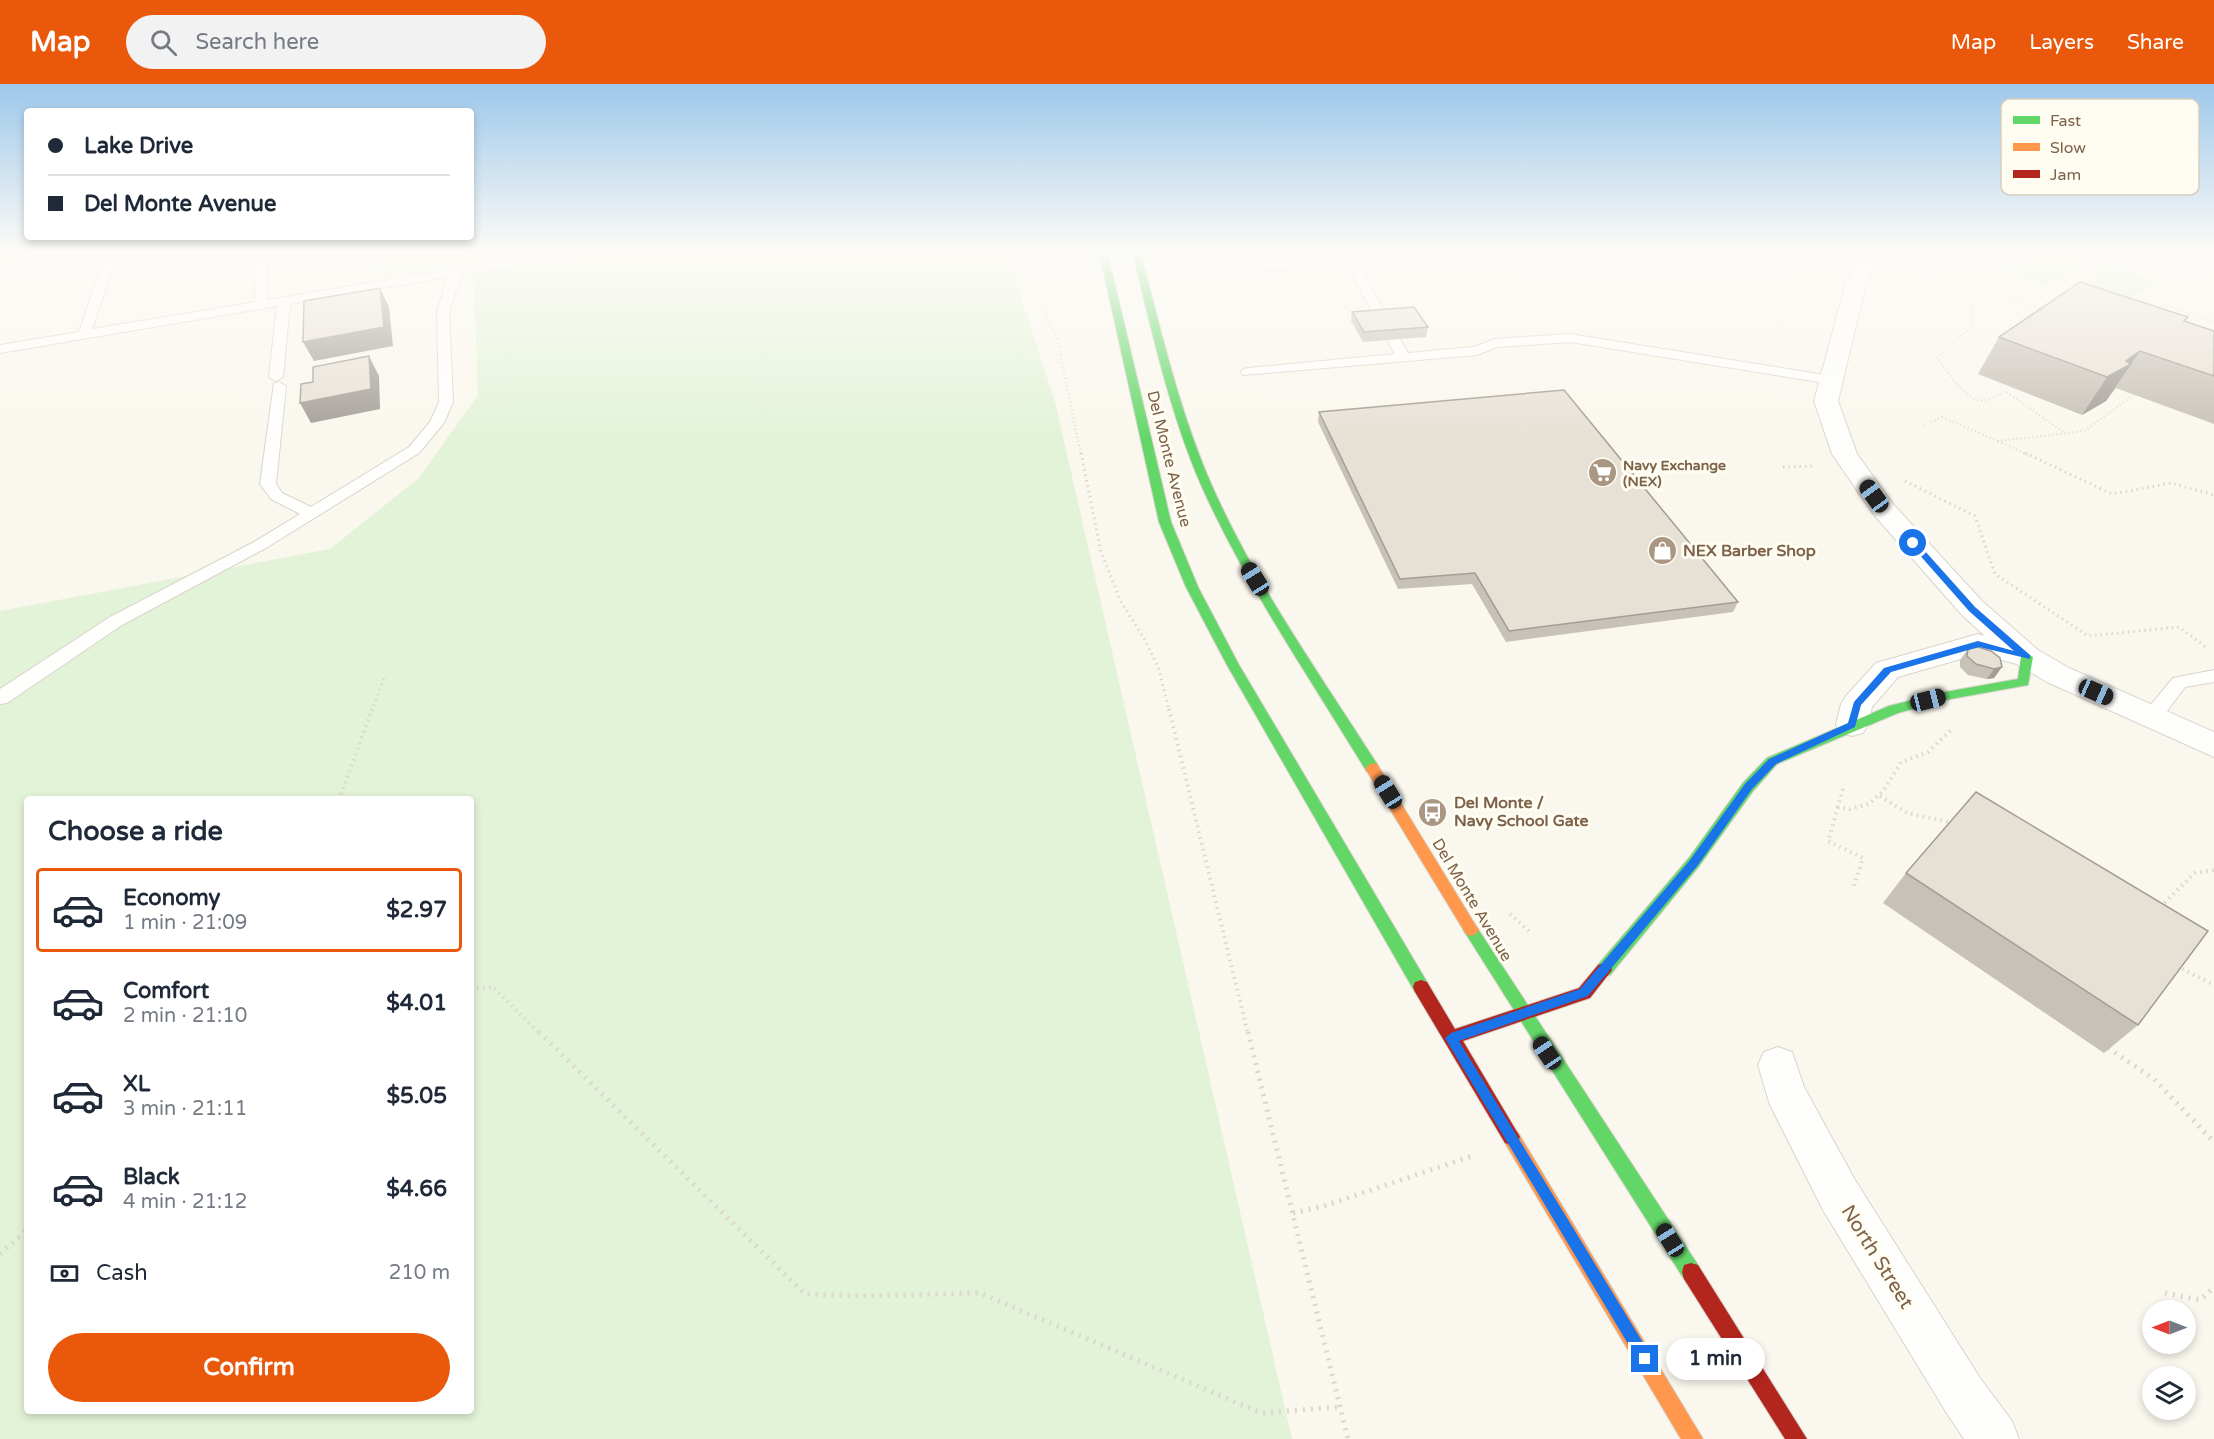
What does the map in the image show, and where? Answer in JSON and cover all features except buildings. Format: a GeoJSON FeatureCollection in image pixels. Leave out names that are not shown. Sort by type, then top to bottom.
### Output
{"type":"FeatureCollection","features":[{"type":"Feature","properties":{"kind":"main road","name":"Del Monte Avenue"},"geometry":{"type":"LineString","coordinates":[[1117,314],[1165,522],[1192,587],[1233,665],[1451,1038],[1693,1439]]}},
{"type":"Feature","properties":{"kind":"main road","name":"Del Monte Avenue"},"geometry":{"type":"LineString","coordinates":[[1153,314],[1181,420],[1206,484],[1237,550],[1412,831],[1522,1015],[1626,1170],[1797,1439]]}},
{"type":"Feature","properties":{"kind":"main road"},"geometry":{"type":"LineString","coordinates":[[1451,1038],[1584,993],[1694,862],[1748,787],[1773,762],[1852,725],[1894,709],[1946,696],[2024,682],[2027,657]]}},
{"type":"Feature","properties":{"kind":"street"},"geometry":{"type":"LineString","coordinates":[[1848,314],[1826,401],[1845,454],[1884,510],[1972,609],[2027,657],[2058,675],[2214,745]]}},
{"type":"Feature","properties":{"kind":"street"},"geometry":{"type":"LineString","coordinates":[[1852,725],[1857,704],[1887,670],[1978,644],[2027,657]]}},
{"type":"Feature","properties":{"kind":"street","name":"North Street"},"geometry":{"type":"LineString","coordinates":[[1778,1065],[1785,1092],[1839,1195],[1963,1395],[1994,1439]]}},
{"type":"Feature","properties":{"kind":"lane"},"geometry":{"type":"LineString","coordinates":[[84,335],[91,314]]}},
{"type":"Feature","properties":{"kind":"lane"},"geometry":{"type":"LineString","coordinates":[[0,349],[211,314]]}},
{"type":"Feature","properties":{"kind":"lane"},"geometry":{"type":"LineString","coordinates":[[283,314],[268,484],[276,496],[313,514]]}},
{"type":"Feature","properties":{"kind":"lane"},"geometry":{"type":"LineString","coordinates":[[0,698],[117,621],[260,545],[414,450],[437,423],[446,402],[443,314]]}},
{"type":"Feature","properties":{"kind":"lane"},"geometry":{"type":"LineString","coordinates":[[1379,314],[1403,357]]}},
{"type":"Feature","properties":{"kind":"lane"},"geometry":{"type":"LineString","coordinates":[[1248,372],[1477,351],[1495,343],[1570,338],[1832,380]]}},
{"type":"Feature","properties":{"kind":"lane"},"geometry":{"type":"LineString","coordinates":[[2152,717],[2179,682],[2214,676]]}},
{"type":"Feature","properties":{"kind":"path"},"geometry":{"type":"LineString","coordinates":[[1046,314],[1058,339],[1101,552],[1121,602],[1145,640],[1159,669],[1348,1439]]}},
{"type":"Feature","properties":{"kind":"path"},"geometry":{"type":"LineString","coordinates":[[1973,314],[1973,325],[1937,358],[1953,380],[1977,400],[1986,400],[2006,391],[2066,433]]}},
{"type":"Feature","properties":{"kind":"path"},"geometry":{"type":"LineString","coordinates":[[2192,314],[2214,322]]}},
{"type":"Feature","properties":{"kind":"path"},"geometry":{"type":"LineString","coordinates":[[1998,441],[2084,431],[2135,394]]}},
{"type":"Feature","properties":{"kind":"path"},"geometry":{"type":"LineString","coordinates":[[1924,426],[1942,417],[2112,494],[2171,483],[2214,495]]}},
{"type":"Feature","properties":{"kind":"path"},"geometry":{"type":"LineString","coordinates":[[1813,459],[1816,466]]}},
{"type":"Feature","properties":{"kind":"path"},"geometry":{"type":"LineString","coordinates":[[1616,467],[1656,465]]}},
{"type":"Feature","properties":{"kind":"path"},"geometry":{"type":"LineString","coordinates":[[1783,467],[1823,466]]}},
{"type":"Feature","properties":{"kind":"path"},"geometry":{"type":"LineString","coordinates":[[1900,478],[1976,516],[1995,574],[2088,636],[2180,627],[2214,653]]}},
{"type":"Feature","properties":{"kind":"path"},"geometry":{"type":"LineString","coordinates":[[340,796],[384,678]]}},
{"type":"Feature","properties":{"kind":"path"},"geometry":{"type":"LineString","coordinates":[[1838,807],[1845,809],[1869,806],[1887,789],[1901,762],[1928,752],[1958,725]]}},
{"type":"Feature","properties":{"kind":"path"},"geometry":{"type":"LineString","coordinates":[[1843,789],[1828,841],[1863,858],[1853,889]]}},
{"type":"Feature","properties":{"kind":"path"},"geometry":{"type":"LineString","coordinates":[[1880,796],[1897,810],[1914,818],[1957,824]]}},
{"type":"Feature","properties":{"kind":"path"},"geometry":{"type":"LineString","coordinates":[[2152,907],[2163,904],[2195,873],[2214,870]]}},
{"type":"Feature","properties":{"kind":"path"},"geometry":{"type":"LineString","coordinates":[[1503,905],[1510,915],[1532,934]]}},
{"type":"Feature","properties":{"kind":"path"},"geometry":{"type":"LineString","coordinates":[[2171,963],[2214,985]]}},
{"type":"Feature","properties":{"kind":"path"},"geometry":{"type":"LineString","coordinates":[[474,988],[493,987],[805,1294],[862,1296],[980,1293],[1261,1413],[1341,1407]]}},
{"type":"Feature","properties":{"kind":"path"},"geometry":{"type":"LineString","coordinates":[[2108,1048],[2154,1080],[2214,1142]]}},
{"type":"Feature","properties":{"kind":"path"},"geometry":{"type":"LineString","coordinates":[[1293,1213],[1324,1206],[1478,1154]]}},
{"type":"Feature","properties":{"kind":"path"},"geometry":{"type":"LineString","coordinates":[[0,1254],[24,1233]]}},
{"type":"Feature","properties":{"kind":"path"},"geometry":{"type":"LineString","coordinates":[[2165,1293],[2200,1300],[2214,1287]]}},
{"type":"Feature","properties":{"kind":"green space"},"geometry":{"type":"Polygon","coordinates":[[[475,314],[1027,314],[1055,402],[1292,1439],[0,1439],[0,611],[330,549],[419,478],[478,395],[475,314]]]}},
{"type":"Feature","properties":{"kind":"traffic: fast"},"geometry":{"type":"LineString","coordinates":[[1117,314],[1165,522],[1192,587],[1233,665],[1421,987]]}},
{"type":"Feature","properties":{"kind":"traffic: fast"},"geometry":{"type":"LineString","coordinates":[[1152,314],[1185,429],[1195,458],[1224,523],[1285,629],[1372,768]]}},
{"type":"Feature","properties":{"kind":"traffic: fast"},"geometry":{"type":"LineString","coordinates":[[1604,970],[1694,862],[1748,787],[1772,761],[1894,709],[1945,696],[2024,682],[2027,657]]}},
{"type":"Feature","properties":{"kind":"traffic: fast"},"geometry":{"type":"LineString","coordinates":[[1471,930],[1691,1272]]}},
{"type":"Feature","properties":{"kind":"traffic: slow"},"geometry":{"type":"LineString","coordinates":[[1372,768],[1471,930]]}},
{"type":"Feature","properties":{"kind":"traffic: slow"},"geometry":{"type":"LineString","coordinates":[[1511,1137],[1693,1439]]}},
{"type":"Feature","properties":{"kind":"traffic: jam"},"geometry":{"type":"LineString","coordinates":[[1451,1038],[1584,993],[1604,970]]}},
{"type":"Feature","properties":{"kind":"traffic: jam"},"geometry":{"type":"LineString","coordinates":[[1421,987],[1511,1137]]}},
{"type":"Feature","properties":{"kind":"traffic: jam"},"geometry":{"type":"LineString","coordinates":[[1691,1272],[1797,1439]]}},
{"type":"Feature","properties":{"kind":"place","name":"Navy Exchange (NEX)"},"geometry":{"type":"Point","coordinates":[1602,473]}},
{"type":"Feature","properties":{"kind":"place","name":"NEX Barber Shop"},"geometry":{"type":"Point","coordinates":[1662,551]}},
{"type":"Feature","properties":{"kind":"place","name":"Del Monte / Navy School Gate"},"geometry":{"type":"Point","coordinates":[1433,812]}},
{"type":"Feature","properties":{"kind":"route"},"geometry":{"type":"LineString","coordinates":[[1645,1359],[1451,1038],[1584,993],[1694,862],[1748,787],[1773,762],[1852,725],[1857,704],[1887,670],[1978,644],[2027,657],[1972,609],[1913,543]]}}]}
